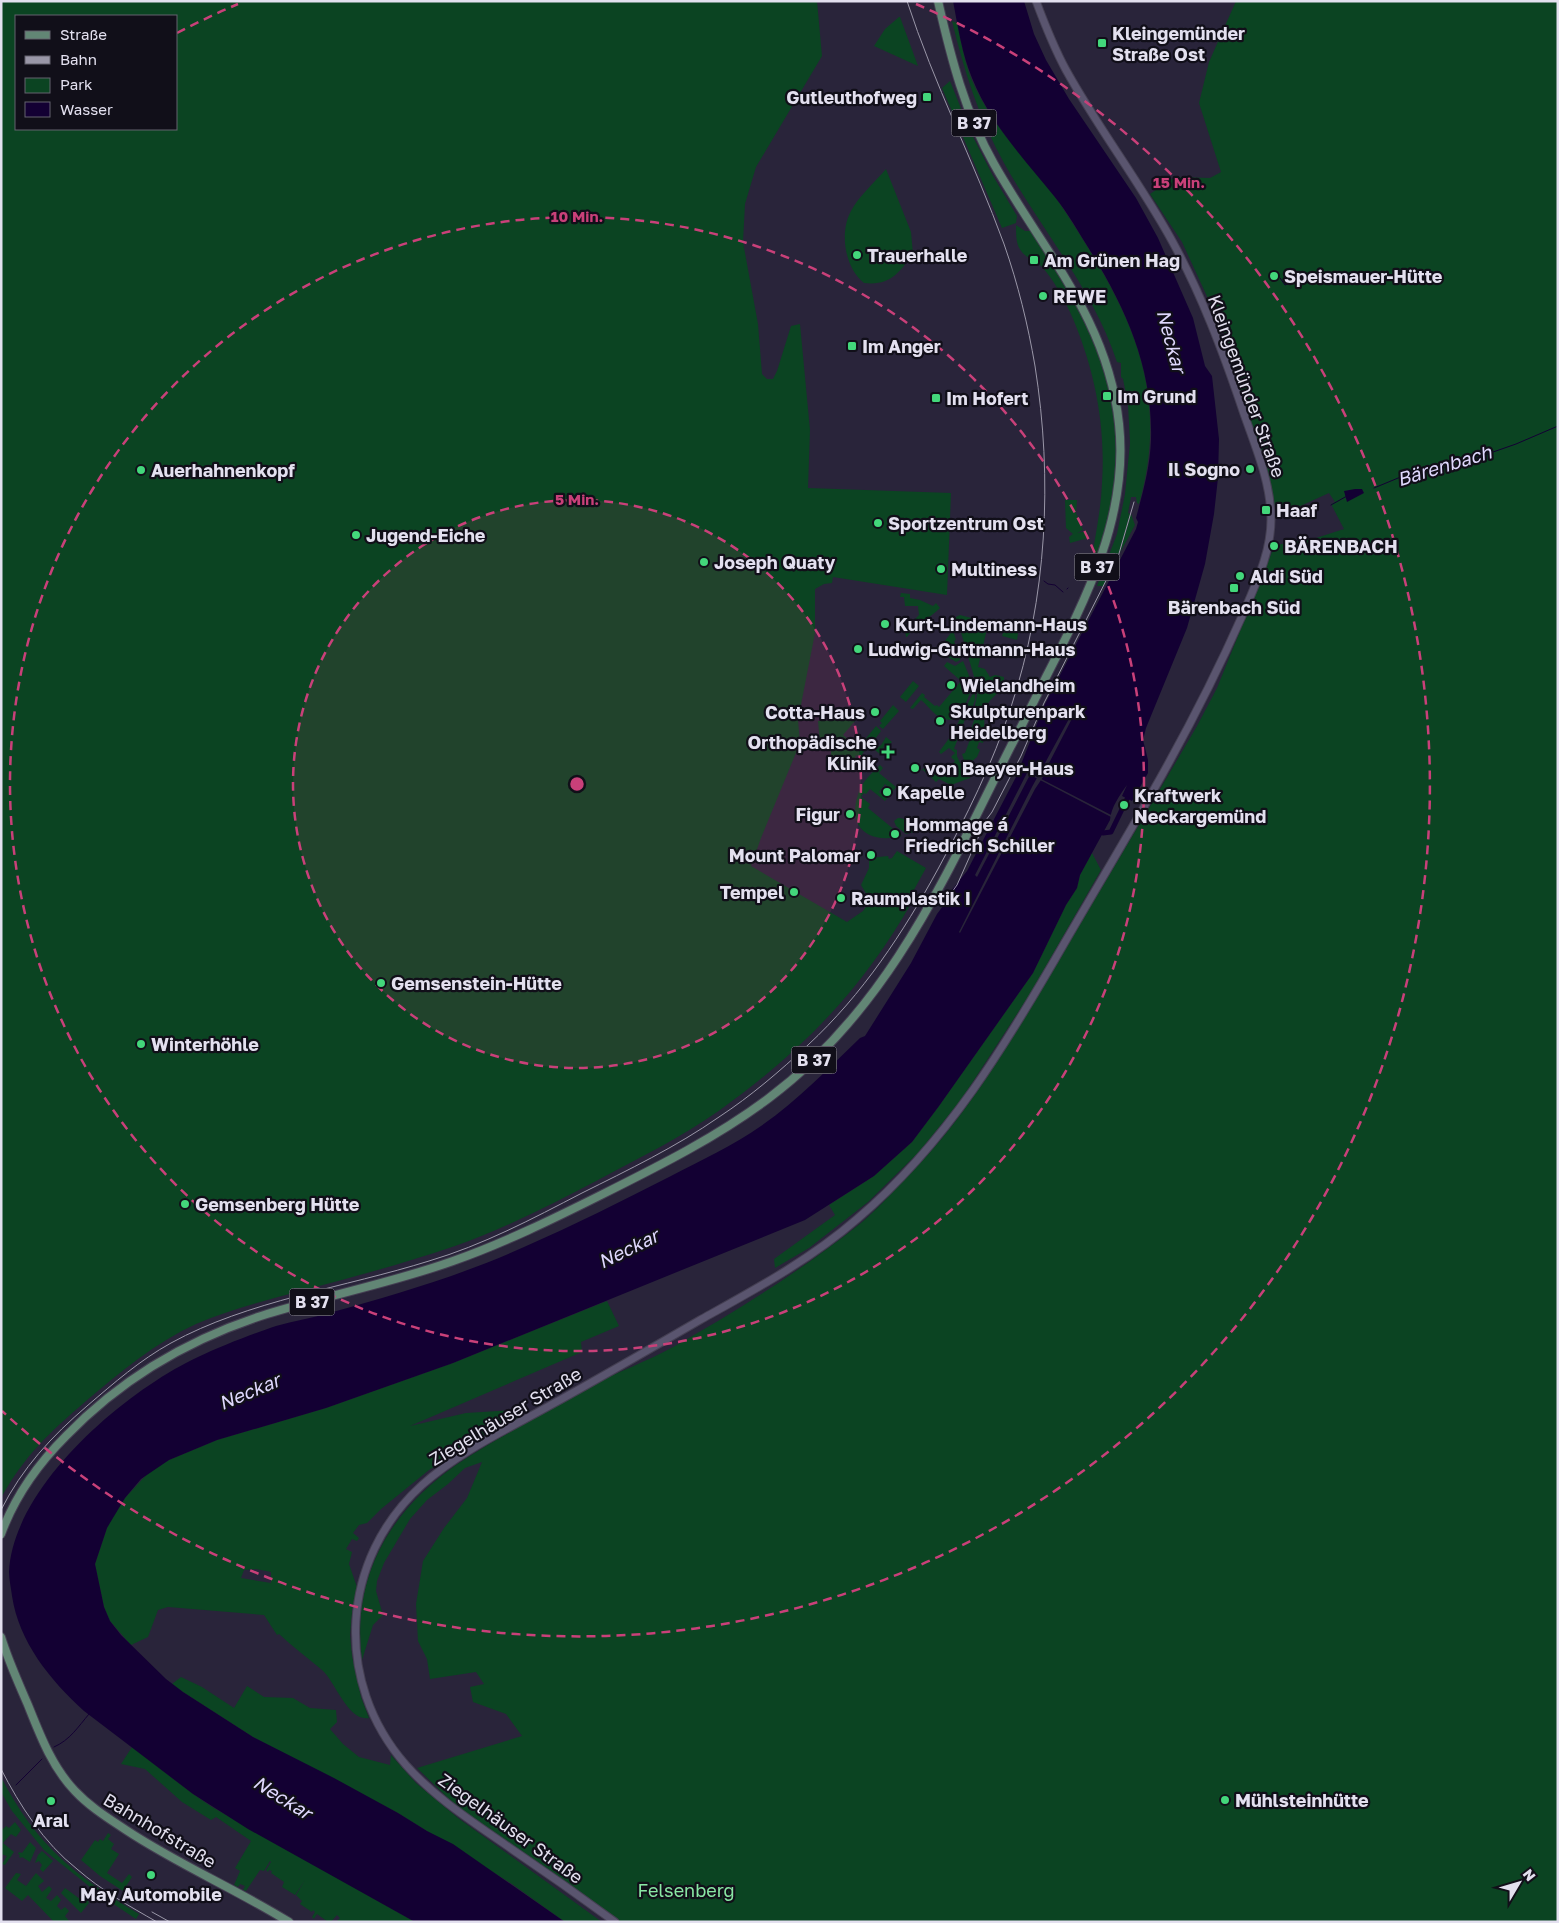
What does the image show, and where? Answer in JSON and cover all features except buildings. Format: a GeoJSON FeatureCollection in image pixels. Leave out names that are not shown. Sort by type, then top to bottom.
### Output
{"type":"FeatureCollection","features":[{"type":"Feature","properties":{"kind":"main road","name":"B 37"},"geometry":{"type":"LineString","coordinates":[[1,1534],[13,1506],[33,1473],[48,1454],[100,1404],[138,1375],[182,1349],[222,1330],[264,1315],[434,1268],[502,1242],[674,1158],[724,1129],[798,1075],[865,1005],[910,940],[936,894],[1082,605],[1103,553],[1111,525],[1118,491],[1121,456],[1120,428],[1109,368],[1088,318],[1066,277],[995,166],[977,129],[957,78],[938,1]]}},
{"type":"Feature","properties":{"kind":"main road","name":"Kleingemünder Straße"},"geometry":{"type":"LineString","coordinates":[[659,1344],[749,1293],[816,1251],[858,1218],[924,1154],[966,1101],[1024,1013],[1181,742],[1214,679],[1262,566],[1269,539],[1271,514],[1268,491],[1260,460],[1236,390],[1199,294],[1172,241],[1084,100],[1058,54],[1036,1]]}},
{"type":"Feature","properties":{"kind":"main road","name":"Ziegelhäuser Straße"},"geometry":{"type":"LineString","coordinates":[[615,1922],[453,1807],[427,1786],[407,1766],[386,1737],[372,1712],[364,1689],[356,1651],[356,1613],[362,1580],[374,1549],[409,1498],[426,1482],[492,1438],[659,1344]]}},
{"type":"Feature","properties":{"kind":"main road","name":"Bahnhofstraße"},"geometry":{"type":"LineString","coordinates":[[1,1637],[6,1654],[51,1757],[69,1784],[86,1802],[110,1820],[163,1853],[289,1922]]}},
{"type":"Feature","properties":{"kind":"green space"},"geometry":{"type":"Polygon","coordinates":[[[1,1],[817,1],[822,56],[756,167],[745,204],[743,242],[758,324],[762,374],[767,379],[773,379],[791,326],[800,324],[810,430],[808,488],[951,493],[947,595],[833,577],[832,583],[824,584],[815,589],[815,633],[798,720],[800,743],[751,866],[847,922],[863,911],[868,904],[867,895],[861,885],[869,868],[869,858],[888,856],[889,859],[897,851],[926,868],[910,897],[913,900],[873,962],[852,990],[828,1016],[778,1065],[706,1120],[660,1147],[563,1198],[510,1224],[473,1239],[361,1275],[236,1309],[196,1324],[152,1349],[86,1401],[39,1445],[1,1498],[1,1]]]}},
{"type":"Feature","properties":{"kind":"green space","name":"Felsenberg"},"geometry":{"type":"Polygon","coordinates":[[[1236,1],[1558,1],[1558,1922],[617,1922],[536,1870],[454,1804],[417,1768],[522,1736],[506,1714],[473,1702],[470,1687],[484,1684],[476,1672],[430,1679],[427,1659],[418,1641],[416,1604],[423,1561],[444,1528],[467,1498],[482,1462],[465,1468],[427,1500],[410,1519],[384,1563],[377,1581],[376,1591],[383,1615],[373,1625],[362,1660],[360,1630],[363,1601],[370,1574],[380,1549],[394,1525],[412,1503],[456,1465],[586,1388],[675,1346],[770,1288],[816,1257],[861,1223],[912,1172],[954,1124],[991,1072],[1197,726],[1217,688],[1274,547],[1276,545],[1316,538],[1344,529],[1331,504],[1335,502],[1329,493],[1296,508],[1276,512],[1271,489],[1237,401],[1239,366],[1182,242],[1150,194],[1175,177],[1210,178],[1221,172],[1199,103],[1209,62],[1236,1]]]}},
{"type":"Feature","properties":{"kind":"green space"},"geometry":{"type":"Polygon","coordinates":[[[899,17],[918,66],[874,46],[885,29],[899,17]]]}},
{"type":"Feature","properties":{"kind":"green space"},"geometry":{"type":"Polygon","coordinates":[[[952,21],[957,23],[971,78],[988,111],[1056,198],[1084,241],[1125,316],[1136,345],[1149,405],[1150,437],[1147,469],[1139,504],[1136,497],[1131,497],[1128,513],[1130,514],[1120,550],[1103,586],[1097,586],[1117,534],[1125,494],[1130,443],[1128,404],[1121,377],[1121,363],[1117,362],[1107,335],[1080,284],[1018,188],[995,146],[973,94],[952,21]]]}},
{"type":"Feature","properties":{"kind":"green space"},"geometry":{"type":"Polygon","coordinates":[[[950,81],[970,131],[993,176],[1017,216],[1016,223],[1002,228],[942,88],[950,81]]]}},
{"type":"Feature","properties":{"kind":"green space"},"geometry":{"type":"Polygon","coordinates":[[[886,169],[911,232],[913,254],[893,277],[881,282],[864,283],[857,277],[848,259],[845,229],[854,206],[886,169]]]}},
{"type":"Feature","properties":{"kind":"green space"},"geometry":{"type":"Polygon","coordinates":[[[1016,225],[1025,231],[1032,231],[1084,319],[1097,348],[1113,411],[1116,444],[1111,510],[1103,541],[1090,570],[1099,516],[1103,461],[1100,417],[1092,374],[1078,332],[1058,288],[1039,264],[1021,252],[1017,240],[1016,225]]]}},
{"type":"Feature","properties":{"kind":"green space"},"geometry":{"type":"Polygon","coordinates":[[[1065,500],[1077,500],[1076,513],[1083,530],[1077,533],[1087,531],[1088,538],[1070,543],[1069,537],[1073,534],[1066,528],[1065,500]]]}},
{"type":"Feature","properties":{"kind":"green space"},"geometry":{"type":"Polygon","coordinates":[[[1131,514],[1135,525],[1120,553],[1131,514]]]}},
{"type":"Feature","properties":{"kind":"green space"},"geometry":{"type":"Polygon","coordinates":[[[901,593],[910,594],[910,598],[933,606],[936,603],[940,608],[907,637],[904,626],[909,625],[919,615],[918,606],[905,606],[904,597],[900,597],[901,593]]]}},
{"type":"Feature","properties":{"kind":"green space"},"geometry":{"type":"Polygon","coordinates":[[[960,615],[1017,630],[1018,634],[1017,640],[1002,636],[1003,633],[987,629],[978,667],[985,669],[990,677],[995,675],[1004,677],[1004,682],[986,707],[984,732],[981,732],[980,738],[984,738],[983,743],[979,742],[977,748],[980,750],[977,757],[971,762],[964,760],[962,754],[965,753],[972,734],[970,733],[974,720],[972,720],[978,690],[960,629],[966,626],[963,620],[957,622],[955,620],[960,615]]]}},
{"type":"Feature","properties":{"kind":"green space"},"geometry":{"type":"Polygon","coordinates":[[[953,630],[956,640],[954,641],[958,651],[962,650],[960,660],[956,662],[943,654],[942,645],[953,630]]]}},
{"type":"Feature","properties":{"kind":"green space"},"geometry":{"type":"Polygon","coordinates":[[[963,661],[973,685],[964,708],[954,719],[948,720],[939,717],[921,700],[913,709],[910,708],[922,693],[925,695],[924,697],[939,707],[961,681],[944,666],[947,662],[955,666],[963,661]]]}},
{"type":"Feature","properties":{"kind":"green space"},"geometry":{"type":"Polygon","coordinates":[[[913,681],[919,686],[906,702],[900,697],[913,681]]]}},
{"type":"Feature","properties":{"kind":"green space"},"geometry":{"type":"Polygon","coordinates":[[[975,689],[975,700],[968,720],[965,719],[954,749],[957,750],[960,763],[973,768],[970,778],[951,785],[939,779],[936,782],[923,770],[921,771],[925,767],[933,773],[939,765],[946,771],[955,761],[951,757],[955,753],[949,748],[941,754],[939,752],[953,733],[975,689]]]}},
{"type":"Feature","properties":{"kind":"green space"},"geometry":{"type":"Polygon","coordinates":[[[893,705],[899,711],[883,729],[879,726],[882,723],[880,721],[893,705]]]}},
{"type":"Feature","properties":{"kind":"green space"},"geometry":{"type":"Polygon","coordinates":[[[859,712],[861,714],[843,735],[860,749],[863,745],[866,748],[860,758],[858,755],[855,756],[856,759],[842,769],[831,768],[831,751],[823,751],[823,744],[820,743],[818,721],[836,720],[836,715],[859,712]]]}},
{"type":"Feature","properties":{"kind":"green space"},"geometry":{"type":"Polygon","coordinates":[[[876,726],[881,731],[869,747],[863,742],[876,726]]]}},
{"type":"Feature","properties":{"kind":"green space"},"geometry":{"type":"Polygon","coordinates":[[[886,737],[892,742],[888,746],[885,745],[883,748],[885,750],[881,755],[875,750],[886,737]]]}},
{"type":"Feature","properties":{"kind":"green space"},"geometry":{"type":"Polygon","coordinates":[[[880,765],[883,768],[879,773],[896,787],[893,791],[885,784],[879,792],[887,798],[885,801],[870,789],[861,797],[870,804],[868,808],[902,836],[878,838],[869,835],[857,822],[855,813],[856,802],[860,789],[866,779],[880,765]]]}},
{"type":"Feature","properties":{"kind":"green space"},"geometry":{"type":"Polygon","coordinates":[[[898,818],[909,823],[915,829],[914,832],[906,834],[896,826],[894,821],[898,818]]]}},
{"type":"Feature","properties":{"kind":"green space"},"geometry":{"type":"Polygon","coordinates":[[[1092,853],[1101,870],[1030,994],[961,1100],[919,1152],[868,1202],[809,1248],[775,1268],[774,1259],[835,1215],[829,1205],[874,1176],[912,1142],[1033,973],[1066,905],[1077,888],[1080,875],[1092,853]]]}},
{"type":"Feature","properties":{"kind":"green space"},"geometry":{"type":"Polygon","coordinates":[[[607,1301],[619,1326],[581,1342],[582,1352],[410,1426],[466,1413],[516,1410],[518,1418],[490,1432],[429,1470],[381,1509],[367,1523],[359,1525],[353,1533],[359,1538],[357,1541],[352,1539],[346,1549],[352,1552],[349,1564],[357,1587],[350,1635],[352,1656],[361,1697],[369,1718],[361,1718],[355,1714],[342,1700],[327,1675],[279,1634],[277,1635],[264,1615],[168,1607],[158,1610],[148,1637],[131,1645],[110,1621],[104,1607],[95,1564],[114,1513],[150,1471],[169,1460],[217,1440],[326,1408],[453,1363],[607,1301]],[[256,1569],[244,1570],[241,1578],[271,1583],[271,1572],[256,1569]]]}},
{"type":"Feature","properties":{"kind":"green space"},"geometry":{"type":"Polygon","coordinates":[[[181,1677],[202,1687],[234,1708],[247,1686],[264,1697],[293,1698],[310,1708],[336,1710],[337,1722],[330,1729],[343,1744],[359,1757],[390,1765],[391,1755],[416,1783],[458,1818],[602,1922],[565,1922],[512,1884],[398,1813],[253,1737],[172,1684],[181,1677]]]}},
{"type":"Feature","properties":{"kind":"green space"},"geometry":{"type":"Polygon","coordinates":[[[132,1747],[212,1807],[415,1922],[336,1922],[340,1918],[337,1915],[331,1922],[328,1922],[317,1914],[314,1919],[312,1917],[315,1912],[300,1904],[302,1901],[296,1895],[305,1880],[295,1895],[282,1887],[284,1882],[271,1873],[272,1871],[269,1870],[268,1872],[266,1870],[270,1861],[264,1871],[260,1870],[246,1891],[243,1890],[245,1886],[240,1884],[238,1887],[234,1885],[240,1871],[235,1868],[251,1841],[216,1817],[211,1820],[182,1802],[145,1769],[121,1764],[132,1747]]]}},
{"type":"Feature","properties":{"kind":"green space"},"geometry":{"type":"Polygon","coordinates":[[[1,1777],[28,1822],[43,1840],[95,1886],[139,1914],[136,1919],[100,1895],[44,1850],[12,1811],[1,1792],[1,1777]]]}},
{"type":"Feature","properties":{"kind":"green space"},"geometry":{"type":"Polygon","coordinates":[[[15,1822],[21,1830],[16,1837],[11,1834],[3,1843],[14,1852],[5,1865],[2,1864],[7,1856],[1,1854],[1,1828],[3,1829],[6,1826],[9,1828],[15,1822]]]}},
{"type":"Feature","properties":{"kind":"green space"},"geometry":{"type":"Polygon","coordinates":[[[108,1833],[111,1835],[108,1839],[114,1844],[111,1849],[119,1854],[107,1873],[122,1883],[129,1874],[132,1877],[123,1891],[100,1876],[81,1860],[95,1840],[98,1842],[100,1839],[103,1841],[108,1833]]]}},
{"type":"Feature","properties":{"kind":"green space"},"geometry":{"type":"Polygon","coordinates":[[[30,1842],[36,1848],[30,1862],[19,1857],[20,1855],[18,1854],[19,1852],[22,1853],[30,1842]]]}},
{"type":"Feature","properties":{"kind":"green space"},"geometry":{"type":"Polygon","coordinates":[[[42,1851],[53,1861],[43,1872],[40,1869],[42,1865],[39,1861],[35,1863],[42,1851]]]}},
{"type":"Feature","properties":{"kind":"green space"},"geometry":{"type":"Polygon","coordinates":[[[16,1873],[21,1874],[17,1880],[26,1886],[36,1873],[44,1881],[38,1886],[42,1892],[49,1886],[52,1889],[46,1898],[51,1901],[57,1895],[61,1900],[57,1906],[61,1910],[65,1907],[69,1911],[65,1916],[70,1922],[54,1922],[28,1895],[22,1901],[5,1888],[16,1873]]]}},
{"type":"Feature","properties":{"kind":"green space"},"geometry":{"type":"Polygon","coordinates":[[[65,1888],[80,1899],[83,1897],[89,1900],[89,1903],[81,1913],[61,1893],[65,1888]]]}},
{"type":"Feature","properties":{"kind":"water","name":"Neckar"},"geometry":{"type":"Polygon","coordinates":[[[953,1],[1024,1],[1034,34],[1046,60],[1069,99],[1136,198],[1158,238],[1193,318],[1205,366],[1212,376],[1219,439],[1218,478],[1214,514],[1205,564],[1187,628],[1146,728],[1143,740],[1148,760],[1148,773],[1132,801],[1122,796],[1127,785],[1116,801],[1110,820],[1080,875],[1077,888],[1066,905],[1033,973],[912,1142],[874,1176],[805,1220],[453,1363],[326,1408],[217,1440],[169,1460],[141,1479],[125,1498],[107,1528],[95,1564],[104,1607],[110,1621],[121,1635],[166,1679],[183,1692],[253,1737],[334,1778],[453,1844],[565,1922],[415,1922],[248,1829],[193,1794],[71,1699],[38,1659],[21,1629],[12,1596],[9,1572],[15,1539],[30,1507],[51,1475],[78,1445],[107,1417],[169,1372],[207,1353],[267,1329],[403,1292],[501,1257],[598,1213],[728,1146],[751,1133],[787,1106],[860,1038],[865,1036],[911,963],[937,914],[949,898],[947,896],[967,871],[1016,777],[1044,706],[1136,529],[1138,522],[1136,518],[1148,470],[1151,440],[1148,389],[1135,342],[1116,296],[1069,216],[1009,140],[979,94],[966,60],[953,1]],[[1077,704],[1032,787],[960,933],[1035,789],[1047,771],[1047,767],[1079,705],[1077,704]],[[1030,767],[975,875],[977,877],[1033,769],[1030,767]]]}},
{"type":"Feature","properties":{"kind":"water"},"geometry":{"type":"Polygon","coordinates":[[[1362,489],[1364,493],[1347,502],[1344,491],[1362,489]]]}},
{"type":"Feature","properties":{"kind":"pier"},"geometry":{"type":"Polygon","coordinates":[[[1017,768],[1113,816],[1113,818],[1017,768]]]}},
{"type":"Feature","properties":{"kind":"waterway"},"geometry":{"type":"LineString","coordinates":[[1280,278],[1285,285],[1288,284]]}},
{"type":"Feature","properties":{"kind":"waterway","name":"Bärenbach"},"geometry":{"type":"LineString","coordinates":[[1374,488],[1403,476],[1453,466],[1516,444],[1558,426]]}},
{"type":"Feature","properties":{"kind":"waterway","name":"Bärenbach"},"geometry":{"type":"LineString","coordinates":[[1331,505],[1347,496]]}},
{"type":"Feature","properties":{"kind":"waterway"},"geometry":{"type":"LineString","coordinates":[[1044,581],[1055,585],[1063,592]]}},
{"type":"Feature","properties":{"kind":"waterway"},"geometry":{"type":"LineString","coordinates":[[1103,833],[1111,832],[1127,799]]}},
{"type":"Feature","properties":{"kind":"waterway"},"geometry":{"type":"LineString","coordinates":[[54,1747],[69,1737],[89,1714]]}},
{"type":"Feature","properties":{"kind":"waterway"},"geometry":{"type":"LineString","coordinates":[[16,1785],[42,1759]]}},
{"type":"Feature","properties":{"kind":"railway"},"geometry":{"type":"LineString","coordinates":[[1,1510],[18,1480],[62,1429],[128,1372],[171,1343],[201,1328],[264,1305],[429,1261],[469,1247],[526,1222],[634,1167],[703,1128],[765,1083],[828,1025],[864,984],[911,916],[969,810],[996,749],[1011,707],[1023,666],[1039,581],[1045,495],[1041,409],[1035,366],[1018,289],[1004,244],[929,62],[907,1]]}},
{"type":"Feature","properties":{"kind":"railway"},"geometry":{"type":"LineString","coordinates":[[949,896],[957,885],[986,820],[1021,756],[1044,703],[1118,557],[1134,502]]}},
{"type":"Feature","properties":{"kind":"railway"},"geometry":{"type":"LineString","coordinates":[[1,1769],[16,1797],[43,1836],[65,1859],[105,1891],[157,1922]]}},
{"type":"Feature","properties":{"kind":"railway"},"geometry":{"type":"LineString","coordinates":[[152,1912],[170,1922]]}},
{"type":"Feature","properties":{"kind":"place","name":"Kleingemünder Straße Ost"},"geometry":{"type":"Point","coordinates":[1102,43]}},
{"type":"Feature","properties":{"kind":"place","name":"Gutleuthofweg"},"geometry":{"type":"Point","coordinates":[927,97]}},
{"type":"Feature","properties":{"kind":"place","name":"Trauerhalle"},"geometry":{"type":"Point","coordinates":[857,255]}},
{"type":"Feature","properties":{"kind":"place","name":"Am Grünen Hag"},"geometry":{"type":"Point","coordinates":[1034,260]}},
{"type":"Feature","properties":{"kind":"place","name":"Speismauer-Hütte"},"geometry":{"type":"Point","coordinates":[1274,276]}},
{"type":"Feature","properties":{"kind":"place","name":"REWE"},"geometry":{"type":"Point","coordinates":[1043,296]}},
{"type":"Feature","properties":{"kind":"place","name":"Im Anger"},"geometry":{"type":"Point","coordinates":[852,346]}},
{"type":"Feature","properties":{"kind":"place","name":"Im Grund"},"geometry":{"type":"Point","coordinates":[1107,396]}},
{"type":"Feature","properties":{"kind":"place","name":"Im Hofert"},"geometry":{"type":"Point","coordinates":[936,398]}},
{"type":"Feature","properties":{"kind":"place","name":"Il Sogno"},"geometry":{"type":"Point","coordinates":[1250,469]}},
{"type":"Feature","properties":{"kind":"place","name":"Auerhahnenkopf"},"geometry":{"type":"Point","coordinates":[141,470]}},
{"type":"Feature","properties":{"kind":"place","name":"Haaf"},"geometry":{"type":"Point","coordinates":[1266,510]}},
{"type":"Feature","properties":{"kind":"place","name":"Sportzentrum Ost"},"geometry":{"type":"Point","coordinates":[878,523]}},
{"type":"Feature","properties":{"kind":"place","name":"Jugend-Eiche"},"geometry":{"type":"Point","coordinates":[356,535]}},
{"type":"Feature","properties":{"kind":"place","name":"BÄRENBACH"},"geometry":{"type":"Point","coordinates":[1274,546]}},
{"type":"Feature","properties":{"kind":"place","name":"Joseph Quaty"},"geometry":{"type":"Point","coordinates":[704,562]}},
{"type":"Feature","properties":{"kind":"place","name":"Multiness"},"geometry":{"type":"Point","coordinates":[941,569]}},
{"type":"Feature","properties":{"kind":"place","name":"Aldi Süd"},"geometry":{"type":"Point","coordinates":[1240,576]}},
{"type":"Feature","properties":{"kind":"place","name":"Bärenbach Süd"},"geometry":{"type":"Point","coordinates":[1234,588]}},
{"type":"Feature","properties":{"kind":"place","name":"Kurt-Lindemann-Haus"},"geometry":{"type":"Point","coordinates":[885,624]}},
{"type":"Feature","properties":{"kind":"place","name":"Ludwig-Guttmann-Haus"},"geometry":{"type":"Point","coordinates":[858,649]}},
{"type":"Feature","properties":{"kind":"place","name":"Wielandheim"},"geometry":{"type":"Point","coordinates":[951,685]}},
{"type":"Feature","properties":{"kind":"place","name":"Cotta-Haus"},"geometry":{"type":"Point","coordinates":[875,712]}},
{"type":"Feature","properties":{"kind":"place","name":"Skulpturenpark Heidelberg"},"geometry":{"type":"Point","coordinates":[940,721]}},
{"type":"Feature","properties":{"kind":"place","name":"Orthopädische Klinik"},"geometry":{"type":"Point","coordinates":[888,752]}},
{"type":"Feature","properties":{"kind":"place","name":"von Baeyer-Haus"},"geometry":{"type":"Point","coordinates":[915,768]}},
{"type":"Feature","properties":{"kind":"place","name":"Kapelle"},"geometry":{"type":"Point","coordinates":[887,792]}},
{"type":"Feature","properties":{"kind":"place","name":"Kraftwerk Neckargemünd"},"geometry":{"type":"Point","coordinates":[1124,805]}},
{"type":"Feature","properties":{"kind":"place","name":"Figur"},"geometry":{"type":"Point","coordinates":[850,814]}},
{"type":"Feature","properties":{"kind":"place","name":"Hommage á Friedrich Schiller"},"geometry":{"type":"Point","coordinates":[895,834]}},
{"type":"Feature","properties":{"kind":"place","name":"Mount Palomar"},"geometry":{"type":"Point","coordinates":[871,855]}},
{"type":"Feature","properties":{"kind":"place","name":"Tempel"},"geometry":{"type":"Point","coordinates":[794,892]}},
{"type":"Feature","properties":{"kind":"place","name":"Raumplastik I"},"geometry":{"type":"Point","coordinates":[841,898]}},
{"type":"Feature","properties":{"kind":"place","name":"Gemsenstein-Hütte"},"geometry":{"type":"Point","coordinates":[381,983]}},
{"type":"Feature","properties":{"kind":"place","name":"Winterhöhle"},"geometry":{"type":"Point","coordinates":[141,1044]}},
{"type":"Feature","properties":{"kind":"place","name":"Gemsenberg Hütte"},"geometry":{"type":"Point","coordinates":[185,1204]}},
{"type":"Feature","properties":{"kind":"place","name":"Mühlsteinhütte"},"geometry":{"type":"Point","coordinates":[1225,1800]}},
{"type":"Feature","properties":{"kind":"place","name":"Aral"},"geometry":{"type":"Point","coordinates":[51,1801]}},
{"type":"Feature","properties":{"kind":"place","name":"May Automobile"},"geometry":{"type":"Point","coordinates":[151,1875]}}]}
